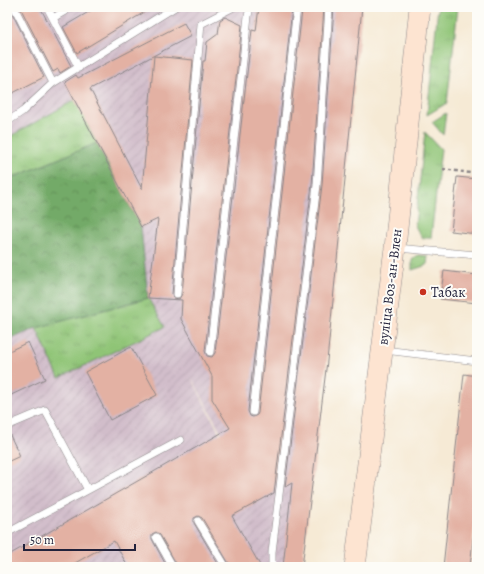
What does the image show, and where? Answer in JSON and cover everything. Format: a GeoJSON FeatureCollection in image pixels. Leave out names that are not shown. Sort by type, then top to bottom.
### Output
{"type":"FeatureCollection","features":[{"type":"Feature","properties":{"kind":"main road","name":"вуліца Воз-ан-Влен"},"geometry":{"type":"LineString","coordinates":[[355,567],[395,248],[420,7]]}},
{"type":"Feature","properties":{"kind":"lane"},"geometry":{"type":"LineString","coordinates":[[14,7],[53,83]]}},
{"type":"Feature","properties":{"kind":"lane"},"geometry":{"type":"LineString","coordinates":[[47,7],[79,68]]}},
{"type":"Feature","properties":{"kind":"lane"},"geometry":{"type":"LineString","coordinates":[[53,18],[72,7]]}},
{"type":"Feature","properties":{"kind":"lane"},"geometry":{"type":"LineString","coordinates":[[7,122],[23,112],[53,83],[175,7]]}},
{"type":"Feature","properties":{"kind":"lane"},"geometry":{"type":"LineString","coordinates":[[177,294],[201,24],[234,7]]}},
{"type":"Feature","properties":{"kind":"lane"},"geometry":{"type":"LineString","coordinates":[[210,352],[250,7]]}},
{"type":"Feature","properties":{"kind":"lane"},"geometry":{"type":"LineString","coordinates":[[253,412],[297,7]]}},
{"type":"Feature","properties":{"kind":"lane"},"geometry":{"type":"LineString","coordinates":[[272,567],[272,552],[317,186],[329,7]]}},
{"type":"Feature","properties":{"kind":"lane"},"geometry":{"type":"LineString","coordinates":[[395,248],[477,255]]}},
{"type":"Feature","properties":{"kind":"lane"},"geometry":{"type":"LineString","coordinates":[[382,349],[477,361]]}},
{"type":"Feature","properties":{"kind":"lane"},"geometry":{"type":"LineString","coordinates":[[7,426],[45,410],[88,490]]}},
{"type":"Feature","properties":{"kind":"lane"},"geometry":{"type":"LineString","coordinates":[[7,533],[181,440]]}},
{"type":"Feature","properties":{"kind":"lane"},"geometry":{"type":"LineString","coordinates":[[198,521],[226,567]]}},
{"type":"Feature","properties":{"kind":"lane"},"geometry":{"type":"LineString","coordinates":[[156,537],[173,567]]}},
{"type":"Feature","properties":{"kind":"path"},"geometry":{"type":"LineString","coordinates":[[443,169],[477,174]]}},
{"type":"Feature","properties":{"kind":"shaded area"},"geometry":{"type":"Polygon","coordinates":[[[7,7],[362,7],[302,567],[7,567],[7,341],[36,328],[59,378],[165,327],[148,298],[141,227],[74,101],[7,138],[7,7]],[[192,379],[220,434],[231,451],[192,379]]]}},
{"type":"Feature","properties":{"kind":"green space"},"geometry":{"type":"Polygon","coordinates":[[[438,7],[458,7],[447,103],[427,115],[438,7]]]}},
{"type":"Feature","properties":{"kind":"green space"},"geometry":{"type":"Polygon","coordinates":[[[75,100],[97,143],[7,180],[7,138],[75,100]]]}},
{"type":"Feature","properties":{"kind":"green space"},"geometry":{"type":"Polygon","coordinates":[[[446,113],[443,135],[432,122],[446,113]]]}},
{"type":"Feature","properties":{"kind":"green space"},"geometry":{"type":"Polygon","coordinates":[[[425,132],[441,149],[431,238],[422,238],[415,226],[425,132]]]}},
{"type":"Feature","properties":{"kind":"green space"},"geometry":{"type":"Polygon","coordinates":[[[97,143],[141,227],[148,298],[36,328],[7,341],[7,180],[97,143]]]}},
{"type":"Feature","properties":{"kind":"green space"},"geometry":{"type":"Polygon","coordinates":[[[418,255],[428,256],[427,265],[412,270],[412,260],[418,255]]]}},
{"type":"Feature","properties":{"kind":"green space"},"geometry":{"type":"Polygon","coordinates":[[[148,298],[165,327],[59,378],[36,328],[148,298]]]}},
{"type":"Feature","properties":{"kind":"building"},"geometry":{"type":"Polygon","coordinates":[[[20,7],[40,7],[71,66],[60,73],[58,69],[53,72],[20,7]]]}},
{"type":"Feature","properties":{"kind":"building"},"geometry":{"type":"Polygon","coordinates":[[[97,7],[153,7],[77,53],[63,27],[97,7]]]}},
{"type":"Feature","properties":{"kind":"building"},"geometry":{"type":"Polygon","coordinates":[[[259,7],[292,9],[248,411],[250,416],[253,417],[258,413],[302,10],[303,7],[324,7],[312,185],[274,493],[232,516],[261,567],[231,567],[202,518],[198,516],[194,518],[194,523],[220,567],[178,567],[160,535],[156,532],[152,534],[152,539],[167,567],[128,567],[114,541],[68,567],[7,567],[7,556],[230,428],[212,399],[212,376],[181,319],[182,300],[148,298],[158,219],[141,227],[65,82],[76,75],[78,78],[184,23],[191,36],[90,89],[142,189],[154,56],[193,60],[172,294],[174,298],[179,299],[182,294],[203,61],[205,61],[207,42],[218,34],[220,20],[225,17],[242,25],[205,351],[207,356],[212,357],[215,353],[252,30],[256,31],[259,7]]]}},
{"type":"Feature","properties":{"kind":"building"},"geometry":{"type":"Polygon","coordinates":[[[334,7],[362,7],[327,361],[302,567],[283,567],[292,483],[285,487],[322,185],[334,7]]]}},
{"type":"Feature","properties":{"kind":"building"},"geometry":{"type":"Polygon","coordinates":[[[11,11],[44,77],[7,96],[7,13],[11,11]]]}},
{"type":"Feature","properties":{"kind":"building"},"geometry":{"type":"Polygon","coordinates":[[[457,177],[477,179],[477,234],[451,231],[457,177]]]}},
{"type":"Feature","properties":{"kind":"building"},"geometry":{"type":"Polygon","coordinates":[[[444,271],[477,275],[477,303],[440,299],[444,271]]]}},
{"type":"Feature","properties":{"kind":"building"},"geometry":{"type":"Polygon","coordinates":[[[28,342],[45,379],[7,397],[7,352],[28,342]]]}},
{"type":"Feature","properties":{"kind":"building"},"geometry":{"type":"Polygon","coordinates":[[[131,347],[157,395],[110,420],[85,372],[131,347]]]}},
{"type":"Feature","properties":{"kind":"building"},"geometry":{"type":"Polygon","coordinates":[[[464,374],[477,376],[477,502],[470,567],[443,567],[464,374]]]}},
{"type":"Feature","properties":{"kind":"building"},"geometry":{"type":"Polygon","coordinates":[[[7,431],[20,456],[7,462],[7,431]]]}},
{"type":"Feature","properties":{"kind":"place","name":"Табак"},"geometry":{"type":"Point","coordinates":[423,292]}}]}
